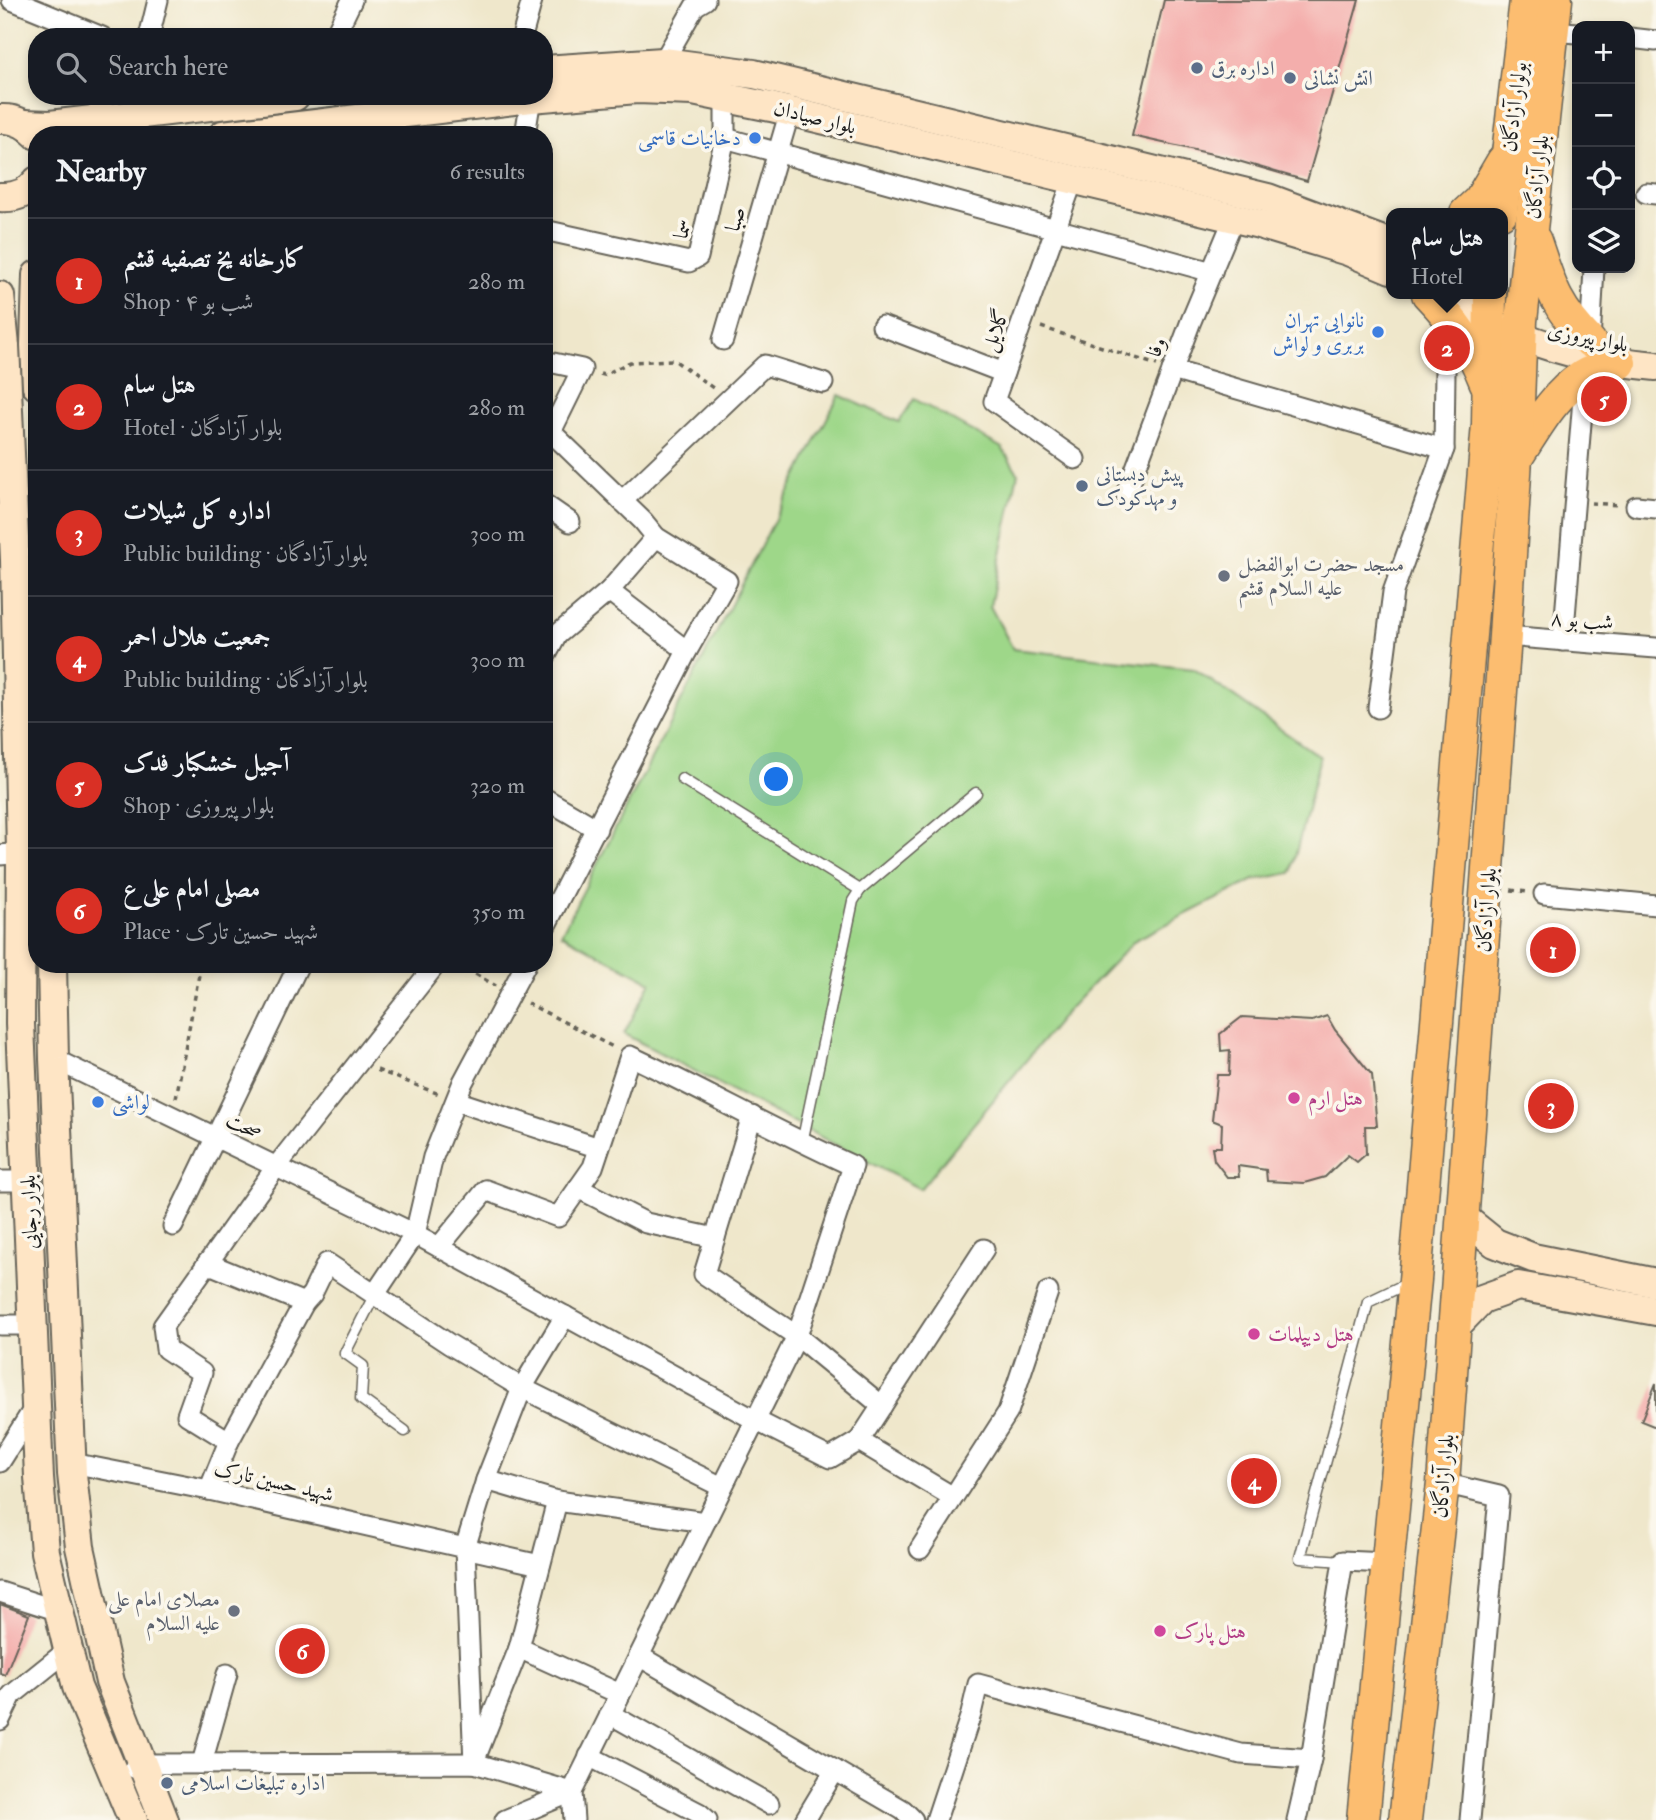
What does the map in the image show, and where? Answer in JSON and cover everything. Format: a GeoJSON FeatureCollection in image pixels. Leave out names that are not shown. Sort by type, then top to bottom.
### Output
{"type":"FeatureCollection","features":[{"type":"Feature","properties":{"kind":"main road","name":"بولوار آزادگان"},"geometry":{"type":"LineString","coordinates":[[1502,208],[1526,0]]}},
{"type":"Feature","properties":{"kind":"main road","name":"بلوار آزادگان"},"geometry":{"type":"LineString","coordinates":[[1508,288],[1531,230],[1562,21]]}},
{"type":"Feature","properties":{"kind":"main road","name":"بلوار صیادان"},"geometry":{"type":"LineString","coordinates":[[553,69],[663,62],[754,74],[1254,214],[1386,267]]}},
{"type":"Feature","properties":{"kind":"main road","name":"بلوار صیادان"},"geometry":{"type":"LineString","coordinates":[[553,96],[661,88],[725,97],[1073,180],[1254,214],[1386,243]]}},
{"type":"Feature","properties":{"kind":"main road"},"geometry":{"type":"LineString","coordinates":[[13,123],[50,125],[201,105]]}},
{"type":"Feature","properties":{"kind":"main road","name":"بلوار صیادان"},"geometry":{"type":"LineString","coordinates":[[298,126],[473,105]]}},
{"type":"Feature","properties":{"kind":"main road"},"geometry":{"type":"LineString","coordinates":[[1471,208],[1480,200],[1508,151]]}},
{"type":"Feature","properties":{"kind":"main road"},"geometry":{"type":"LineString","coordinates":[[0,197],[16,196],[28,189]]}},
{"type":"Feature","properties":{"kind":"main road"},"geometry":{"type":"LineString","coordinates":[[1531,230],[1552,293],[1568,320],[1590,342]]}},
{"type":"Feature","properties":{"kind":"main road","name":"بلوار رجایی"},"geometry":{"type":"LineString","coordinates":[[0,296],[15,560],[10,865],[15,1025],[28,1181],[39,1477],[45,1552],[77,1687],[133,1820]]}},
{"type":"Feature","properties":{"kind":"main road"},"geometry":{"type":"LineString","coordinates":[[1433,299],[1473,350],[1489,390]]}},
{"type":"Feature","properties":{"kind":"main road"},"geometry":{"type":"LineString","coordinates":[[1457,299],[1499,311]]}},
{"type":"Feature","properties":{"kind":"main road","name":"بلوار آزادگان"},"geometry":{"type":"LineString","coordinates":[[1363,1820],[1415,1280],[1489,390],[1499,311]]}},
{"type":"Feature","properties":{"kind":"main road","name":"بلوار آزادگان"},"geometry":{"type":"LineString","coordinates":[[1405,1820],[1443,1483],[1505,636],[1516,458],[1499,311]]}},
{"type":"Feature","properties":{"kind":"main road","name":"بلوار پیروزی"},"geometry":{"type":"LineString","coordinates":[[1499,311],[1561,337],[1656,349]]}},
{"type":"Feature","properties":{"kind":"main road","name":"بلوار پیروزی"},"geometry":{"type":"LineString","coordinates":[[1499,311],[1566,352],[1620,363],[1656,366]]}},
{"type":"Feature","properties":{"kind":"main road"},"geometry":{"type":"LineString","coordinates":[[1516,458],[1548,409],[1567,388],[1585,374],[1620,363]]}},
{"type":"Feature","properties":{"kind":"main road"},"geometry":{"type":"LineString","coordinates":[[1456,792],[1494,794]]}},
{"type":"Feature","properties":{"kind":"main road","name":"بلوار رجایی"},"geometry":{"type":"LineString","coordinates":[[52,973],[72,1463],[80,1547],[110,1682],[164,1820]]}},
{"type":"Feature","properties":{"kind":"main road"},"geometry":{"type":"LineString","coordinates":[[28,1181],[59,1181]]}},
{"type":"Feature","properties":{"kind":"main road"},"geometry":{"type":"LineString","coordinates":[[1464,1218],[1494,1243],[1533,1258],[1656,1283]]}},
{"type":"Feature","properties":{"kind":"main road"},"geometry":{"type":"LineString","coordinates":[[1455,1327],[1482,1299],[1518,1286],[1656,1311]]}},
{"type":"Feature","properties":{"kind":"main road"},"geometry":{"type":"LineString","coordinates":[[1382,1611],[1430,1615]]}},
{"type":"Feature","properties":{"kind":"street"},"geometry":{"type":"LineString","coordinates":[[12,0],[80,28]]}},
{"type":"Feature","properties":{"kind":"street"},"geometry":{"type":"LineString","coordinates":[[151,28],[158,0]]}},
{"type":"Feature","properties":{"kind":"street"},"geometry":{"type":"LineString","coordinates":[[524,28],[532,0]]}},
{"type":"Feature","properties":{"kind":"street"},"geometry":{"type":"LineString","coordinates":[[663,62],[695,6],[705,0]]}},
{"type":"Feature","properties":{"kind":"street"},"geometry":{"type":"LineString","coordinates":[[337,28],[345,2]]}},
{"type":"Feature","properties":{"kind":"street"},"geometry":{"type":"LineString","coordinates":[[1635,39],[1656,41]]}},
{"type":"Feature","properties":{"kind":"street","name":"سما"},"geometry":{"type":"LineString","coordinates":[[553,232],[689,261],[698,257],[725,138],[725,97]]}},
{"type":"Feature","properties":{"kind":"street"},"geometry":{"type":"LineString","coordinates":[[526,126],[530,105]]}},
{"type":"Feature","properties":{"kind":"street","name":"صبا"},"geometry":{"type":"LineString","coordinates":[[723,340],[789,111]]}},
{"type":"Feature","properties":{"kind":"street"},"geometry":{"type":"LineString","coordinates":[[725,138],[1212,272]]}},
{"type":"Feature","properties":{"kind":"street","name":"گلایل"},"geometry":{"type":"LineString","coordinates":[[1073,180],[994,401],[1075,460]]}},
{"type":"Feature","properties":{"kind":"street","name":"وفا"},"geometry":{"type":"LineString","coordinates":[[1126,494],[1212,272],[1254,214]]}},
{"type":"Feature","properties":{"kind":"street"},"geometry":{"type":"LineString","coordinates":[[1590,342],[1594,273]]}},
{"type":"Feature","properties":{"kind":"street"},"geometry":{"type":"LineString","coordinates":[[881,326],[1004,373]]}},
{"type":"Feature","properties":{"kind":"street"},"geometry":{"type":"LineString","coordinates":[[553,363],[582,369],[553,428]]}},
{"type":"Feature","properties":{"kind":"street"},"geometry":{"type":"LineString","coordinates":[[622,501],[765,365],[823,383]]}},
{"type":"Feature","properties":{"kind":"street"},"geometry":{"type":"LineString","coordinates":[[1172,370],[1444,449]]}},
{"type":"Feature","properties":{"kind":"street"},"geometry":{"type":"LineString","coordinates":[[1378,708],[1393,592],[1444,449],[1445,372]]}},
{"type":"Feature","properties":{"kind":"street"},"geometry":{"type":"LineString","coordinates":[[1563,641],[1585,374]]}},
{"type":"Feature","properties":{"kind":"street"},"geometry":{"type":"LineString","coordinates":[[553,434],[656,537],[726,581],[553,911]]}},
{"type":"Feature","properties":{"kind":"street"},"geometry":{"type":"LineString","coordinates":[[1636,506],[1656,508]]}},
{"type":"Feature","properties":{"kind":"street"},"geometry":{"type":"LineString","coordinates":[[553,510],[569,522]]}},
{"type":"Feature","properties":{"kind":"street"},"geometry":{"type":"LineString","coordinates":[[553,642],[557,635],[609,591],[656,537]]}},
{"type":"Feature","properties":{"kind":"street"},"geometry":{"type":"LineString","coordinates":[[609,591],[687,651]]}},
{"type":"Feature","properties":{"kind":"street","name":"شب بو ۸"},"geometry":{"type":"LineString","coordinates":[[1505,636],[1656,648]]}},
{"type":"Feature","properties":{"kind":"street"},"geometry":{"type":"LineString","coordinates":[[553,803],[597,829]]}},
{"type":"Feature","properties":{"kind":"street"},"geometry":{"type":"LineString","coordinates":[[1544,894],[1656,905]]}},
{"type":"Feature","properties":{"kind":"street"},"geometry":{"type":"LineString","coordinates":[[173,1226],[295,973]]}},
{"type":"Feature","properties":{"kind":"street"},"geometry":{"type":"LineString","coordinates":[[229,1441],[187,1415],[202,1373],[166,1349],[163,1326],[276,1167],[429,973]]}},
{"type":"Feature","properties":{"kind":"street"},"geometry":{"type":"LineString","coordinates":[[374,1294],[415,1234],[433,1157],[456,1101],[521,973]]}},
{"type":"Feature","properties":{"kind":"street"},"geometry":{"type":"LineString","coordinates":[[439,1247],[486,1190],[558,1217],[593,1167],[630,1056],[853,1166],[797,1336],[572,1792],[575,1820]]}},
{"type":"Feature","properties":{"kind":"street","name":"صحت"},"geometry":{"type":"LineString","coordinates":[[54,1059],[415,1234],[755,1420],[830,1458],[859,1441]]}},
{"type":"Feature","properties":{"kind":"street"},"geometry":{"type":"LineString","coordinates":[[456,1101],[599,1148]]}},
{"type":"Feature","properties":{"kind":"street"},"geometry":{"type":"LineString","coordinates":[[752,1116],[704,1274],[797,1336],[882,1406]]}},
{"type":"Feature","properties":{"kind":"street"},"geometry":{"type":"LineString","coordinates":[[0,1181],[28,1181]]}},
{"type":"Feature","properties":{"kind":"street"},"geometry":{"type":"LineString","coordinates":[[578,1188],[646,1223],[715,1238]]}},
{"type":"Feature","properties":{"kind":"street"},"geometry":{"type":"LineString","coordinates":[[953,1497],[859,1441],[984,1248]]}},
{"type":"Feature","properties":{"kind":"street"},"geometry":{"type":"LineString","coordinates":[[207,1263],[304,1303]]}},
{"type":"Feature","properties":{"kind":"street"},"geometry":{"type":"LineString","coordinates":[[209,1490],[229,1441],[327,1263],[522,1388],[722,1487]]}},
{"type":"Feature","properties":{"kind":"street"},"geometry":{"type":"LineString","coordinates":[[920,1549],[1008,1412],[1048,1292]]}},
{"type":"Feature","properties":{"kind":"street"},"geometry":{"type":"LineString","coordinates":[[474,1763],[465,1548],[486,1480],[522,1388],[565,1316]]}},
{"type":"Feature","properties":{"kind":"street"},"geometry":{"type":"LineString","coordinates":[[0,1325],[33,1325]]}},
{"type":"Feature","properties":{"kind":"street"},"geometry":{"type":"LineString","coordinates":[[0,1462],[36,1404]]}},
{"type":"Feature","properties":{"kind":"street","name":"شهید حسین تارک"},"geometry":{"type":"LineString","coordinates":[[72,1463],[209,1490],[540,1565]]}},
{"type":"Feature","properties":{"kind":"street"},"geometry":{"type":"LineString","coordinates":[[486,1480],[557,1501],[705,1522]]}},
{"type":"Feature","properties":{"kind":"street"},"geometry":{"type":"LineString","coordinates":[[1443,1483],[1499,1496],[1470,1820]]}},
{"type":"Feature","properties":{"kind":"street"},"geometry":{"type":"LineString","coordinates":[[474,1763],[519,1648],[557,1501]]}},
{"type":"Feature","properties":{"kind":"street"},"geometry":{"type":"LineString","coordinates":[[1297,1820],[1311,1759],[1343,1561],[1387,1563]]}},
{"type":"Feature","properties":{"kind":"street"},"geometry":{"type":"LineString","coordinates":[[0,1592],[59,1611]]}},
{"type":"Feature","properties":{"kind":"street"},"geometry":{"type":"LineString","coordinates":[[519,1648],[620,1694]]}},
{"type":"Feature","properties":{"kind":"street"},"geometry":{"type":"LineString","coordinates":[[0,1720],[12,1695],[68,1650]]}},
{"type":"Feature","properties":{"kind":"street"},"geometry":{"type":"LineString","coordinates":[[639,1656],[903,1810],[913,1820]]}},
{"type":"Feature","properties":{"kind":"street"},"geometry":{"type":"LineString","coordinates":[[202,1763],[227,1674]]}},
{"type":"Feature","properties":{"kind":"street"},"geometry":{"type":"LineString","coordinates":[[936,1820],[971,1714],[978,1684],[1241,1754],[1311,1759]]}},
{"type":"Feature","properties":{"kind":"street"},"geometry":{"type":"LineString","coordinates":[[610,1714],[769,1804]]}},
{"type":"Feature","properties":{"kind":"street"},"geometry":{"type":"LineString","coordinates":[[589,1756],[699,1813],[707,1820]]}},
{"type":"Feature","properties":{"kind":"street"},"geometry":{"type":"LineString","coordinates":[[116,1777],[142,1763],[474,1763],[572,1792]]}},
{"type":"Feature","properties":{"kind":"street"},"geometry":{"type":"LineString","coordinates":[[805,1820],[835,1770]]}},
{"type":"Feature","properties":{"kind":"street"},"geometry":{"type":"LineString","coordinates":[[505,1820],[572,1792]]}},
{"type":"Feature","properties":{"kind":"lane"},"geometry":{"type":"LineString","coordinates":[[682,779],[860,890]]}},
{"type":"Feature","properties":{"kind":"lane"},"geometry":{"type":"LineString","coordinates":[[802,1143],[853,901],[860,890],[976,793]]}},
{"type":"Feature","properties":{"kind":"lane"},"geometry":{"type":"LineString","coordinates":[[1343,1561],[1300,1558],[1368,1302],[1415,1280]]}},
{"type":"Feature","properties":{"kind":"lane"},"geometry":{"type":"LineString","coordinates":[[374,1294],[345,1353],[363,1366],[361,1399],[405,1431]]}},
{"type":"Feature","properties":{"kind":"path"},"geometry":{"type":"LineString","coordinates":[[1023,321],[1172,370]]}},
{"type":"Feature","properties":{"kind":"path"},"geometry":{"type":"LineString","coordinates":[[582,369],[604,375],[630,362],[674,360],[729,400]]}},
{"type":"Feature","properties":{"kind":"path"},"geometry":{"type":"LineString","coordinates":[[1575,501],[1636,506]]}},
{"type":"Feature","properties":{"kind":"path"},"geometry":{"type":"LineString","coordinates":[[1488,888],[1544,894]]}},
{"type":"Feature","properties":{"kind":"path"},"geometry":{"type":"LineString","coordinates":[[173,1117],[199,973]]}},
{"type":"Feature","properties":{"kind":"path"},"geometry":{"type":"LineString","coordinates":[[474,973],[630,1056]]}},
{"type":"Feature","properties":{"kind":"path"},"geometry":{"type":"LineString","coordinates":[[359,1063],[456,1101]]}},
{"type":"Feature","properties":{"kind":"green space"},"geometry":{"type":"Polygon","coordinates":[[[839,395],[899,422],[914,399],[1002,448],[1018,473],[990,606],[1013,649],[1194,669],[1320,757],[1291,873],[1254,880],[1135,940],[1067,1011],[920,1189],[624,1034],[651,982],[561,934],[839,395]]]}},
{"type":"Feature","properties":{"kind":"building"},"geometry":{"type":"Polygon","coordinates":[[[1164,0],[1359,0],[1307,181],[1221,156],[1132,136],[1164,0]]]}},
{"type":"Feature","properties":{"kind":"building"},"geometry":{"type":"Polygon","coordinates":[[[1594,390],[1616,393],[1614,408],[1594,405],[1594,390]]]}},
{"type":"Feature","properties":{"kind":"building","name":"هتل ارم"},"geometry":{"type":"Polygon","coordinates":[[[1327,1016],[1335,1030],[1372,1075],[1377,1126],[1365,1126],[1366,1154],[1357,1162],[1348,1155],[1325,1177],[1304,1183],[1267,1181],[1266,1170],[1238,1166],[1239,1177],[1227,1177],[1214,1160],[1212,1147],[1221,1147],[1222,1124],[1212,1120],[1217,1075],[1229,1075],[1230,1050],[1221,1051],[1220,1034],[1242,1017],[1312,1021],[1327,1016]]]}},
{"type":"Feature","properties":{"kind":"building"},"geometry":{"type":"Polygon","coordinates":[[[1656,1383],[1656,1427],[1641,1421],[1656,1383]]]}},
{"type":"Feature","properties":{"kind":"building"},"geometry":{"type":"Polygon","coordinates":[[[0,1604],[29,1615],[5,1675],[0,1673],[0,1604]]]}},
{"type":"Feature","properties":{"kind":"place","name":"اداره برق"},"geometry":{"type":"Point","coordinates":[1197,68]}},
{"type":"Feature","properties":{"kind":"place","name":"اتش نشانى"},"geometry":{"type":"Point","coordinates":[1290,78]}},
{"type":"Feature","properties":{"kind":"place","name":"دخانیات قاسمی"},"geometry":{"type":"Point","coordinates":[755,138]}},
{"type":"Feature","properties":{"kind":"place","name":"نانوایی تهران بربری و لواش"},"geometry":{"type":"Point","coordinates":[1378,332]}},
{"type":"Feature","properties":{"kind":"place","name":"هتل سام"},"geometry":{"type":"Point","coordinates":[1447,348]}},
{"type":"Feature","properties":{"kind":"place","name":"آجیل خشکبار فدک"},"geometry":{"type":"Point","coordinates":[1604,399]}},
{"type":"Feature","properties":{"kind":"place","name":"پیش دبستانی و مهدکودک"},"geometry":{"type":"Point","coordinates":[1082,486]}},
{"type":"Feature","properties":{"kind":"place","name":"مسجد حضرت ابوالفضل علیه السلام قشم"},"geometry":{"type":"Point","coordinates":[1224,576]}},
{"type":"Feature","properties":{"kind":"place","name":"کارخانه یخ تصفیه قشم"},"geometry":{"type":"Point","coordinates":[1553,950]}},
{"type":"Feature","properties":{"kind":"place","name":"هتل ارم"},"geometry":{"type":"Point","coordinates":[1294,1098]}},
{"type":"Feature","properties":{"kind":"place","name":"لواشی"},"geometry":{"type":"Point","coordinates":[98,1102]}},
{"type":"Feature","properties":{"kind":"place","name":"اداره کل شیلات"},"geometry":{"type":"Point","coordinates":[1551,1106]}},
{"type":"Feature","properties":{"kind":"place","name":"هتل دیپلمات"},"geometry":{"type":"Point","coordinates":[1254,1334]}},
{"type":"Feature","properties":{"kind":"place","name":"جمعیت هلال احمر"},"geometry":{"type":"Point","coordinates":[1254,1481]}},
{"type":"Feature","properties":{"kind":"place","name":"مصلای امام علی علیه السلام"},"geometry":{"type":"Point","coordinates":[234,1611]}},
{"type":"Feature","properties":{"kind":"place","name":"هتل پارک"},"geometry":{"type":"Point","coordinates":[1160,1631]}},
{"type":"Feature","properties":{"kind":"place","name":"مصلی امام علی ع"},"geometry":{"type":"Point","coordinates":[302,1651]}},
{"type":"Feature","properties":{"kind":"place","name":"اداره تبلیغات اسلامی"},"geometry":{"type":"Point","coordinates":[167,1783]}}]}
